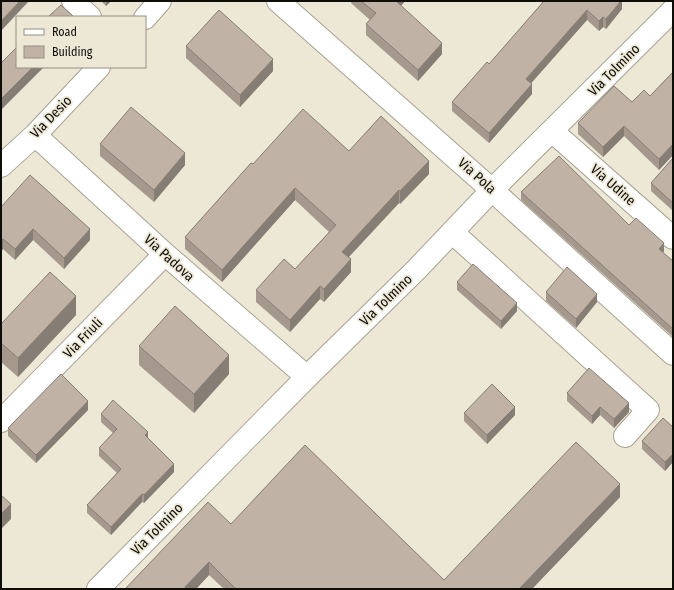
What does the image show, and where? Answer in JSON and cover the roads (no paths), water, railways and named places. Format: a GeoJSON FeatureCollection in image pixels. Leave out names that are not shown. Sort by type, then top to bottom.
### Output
{"type":"FeatureCollection","features":[{"type":"Feature","properties":{"kind":"street"},"geometry":{"type":"LineString","coordinates":[[73,1],[89,16]]}},
{"type":"Feature","properties":{"kind":"street"},"geometry":{"type":"LineString","coordinates":[[146,17],[160,1]]}},
{"type":"Feature","properties":{"kind":"street","name":"Via Pola"},"geometry":{"type":"LineString","coordinates":[[278,1],[492,190],[673,354]]}},
{"type":"Feature","properties":{"kind":"street","name":"Via Tolmino"},"geometry":{"type":"LineString","coordinates":[[100,588],[307,377],[418,269],[492,190],[552,131],[668,8]]}},
{"type":"Feature","properties":{"kind":"street","name":"Via Desio"},"geometry":{"type":"LineString","coordinates":[[1,166],[35,135],[98,68]]}},
{"type":"Feature","properties":{"kind":"street","name":"Via Udine"},"geometry":{"type":"LineString","coordinates":[[552,131],[673,238]]}},
{"type":"Feature","properties":{"kind":"street","name":"Via Padova"},"geometry":{"type":"LineString","coordinates":[[35,135],[165,254],[307,377]]}},
{"type":"Feature","properties":{"kind":"street"},"geometry":{"type":"LineString","coordinates":[[452,232],[648,410],[626,436]]}},
{"type":"Feature","properties":{"kind":"street","name":"Via Friuli"},"geometry":{"type":"LineString","coordinates":[[1,421],[165,254]]}}]}
